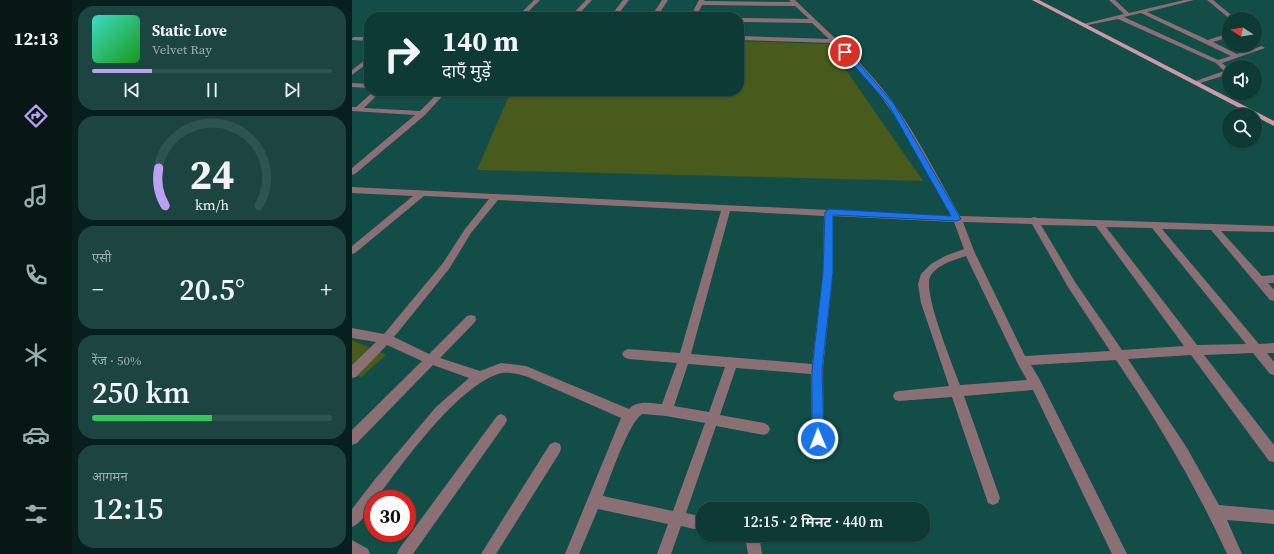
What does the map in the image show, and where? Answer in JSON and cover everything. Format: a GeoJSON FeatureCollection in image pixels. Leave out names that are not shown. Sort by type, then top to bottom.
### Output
{"type":"FeatureCollection","features":[{"type":"Feature","properties":{"kind":"main road"},"geometry":{"type":"LineString","coordinates":[[1035,0],[1274,124]]}},
{"type":"Feature","properties":{"kind":"street"},"geometry":{"type":"LineString","coordinates":[[525,12],[537,0]]}},
{"type":"Feature","properties":{"kind":"street"},"geometry":{"type":"LineString","coordinates":[[578,12],[589,0]]}},
{"type":"Feature","properties":{"kind":"street"},"geometry":{"type":"LineString","coordinates":[[617,12],[626,0]]}},
{"type":"Feature","properties":{"kind":"street"},"geometry":{"type":"LineString","coordinates":[[657,12],[665,0]]}},
{"type":"Feature","properties":{"kind":"street"},"geometry":{"type":"LineString","coordinates":[[1112,0],[1128,15]]}},
{"type":"Feature","properties":{"kind":"street"},"geometry":{"type":"LineString","coordinates":[[1085,25],[1191,0]]}},
{"type":"Feature","properties":{"kind":"street"},"geometry":{"type":"LineString","coordinates":[[1210,0],[1225,12]]}},
{"type":"Feature","properties":{"kind":"street"},"geometry":{"type":"LineString","coordinates":[[696,12],[702,1],[794,2],[834,41],[891,104],[957,219],[969,251],[1022,361],[1036,384],[1120,554]]}},
{"type":"Feature","properties":{"kind":"street"},"geometry":{"type":"LineString","coordinates":[[1143,12],[1237,56]]}},
{"type":"Feature","properties":{"kind":"street"},"geometry":{"type":"LineString","coordinates":[[1120,17],[1218,62],[1228,72],[1195,83]]}},
{"type":"Feature","properties":{"kind":"street"},"geometry":{"type":"LineString","coordinates":[[744,20],[814,21]]}},
{"type":"Feature","properties":{"kind":"street"},"geometry":{"type":"LineString","coordinates":[[1208,42],[1222,37]]}},
{"type":"Feature","properties":{"kind":"street"},"geometry":{"type":"LineString","coordinates":[[744,38],[834,41]]}},
{"type":"Feature","properties":{"kind":"street"},"geometry":{"type":"LineString","coordinates":[[354,39],[364,39]]}},
{"type":"Feature","properties":{"kind":"street"},"geometry":{"type":"LineString","coordinates":[[1218,62],[1250,52]]}},
{"type":"Feature","properties":{"kind":"street"},"geometry":{"type":"LineString","coordinates":[[352,73],[364,63]]}},
{"type":"Feature","properties":{"kind":"street"},"geometry":{"type":"LineString","coordinates":[[352,85],[364,86]]}},
{"type":"Feature","properties":{"kind":"street"},"geometry":{"type":"LineString","coordinates":[[355,109],[372,96]]}},
{"type":"Feature","properties":{"kind":"street"},"geometry":{"type":"LineString","coordinates":[[352,172],[422,113],[439,96]]}},
{"type":"Feature","properties":{"kind":"street"},"geometry":{"type":"LineString","coordinates":[[355,109],[422,113]]}},
{"type":"Feature","properties":{"kind":"street"},"geometry":{"type":"LineString","coordinates":[[352,190],[957,219],[1034,220],[1274,229]]}},
{"type":"Feature","properties":{"kind":"street"},"geometry":{"type":"LineString","coordinates":[[352,251],[421,194]]}},
{"type":"Feature","properties":{"kind":"street"},"geometry":{"type":"LineString","coordinates":[[352,373],[386,339],[446,266],[468,231],[495,198]]}},
{"type":"Feature","properties":{"kind":"street"},"geometry":{"type":"LineString","coordinates":[[666,410],[684,360],[726,208]]}},
{"type":"Feature","properties":{"kind":"street"},"geometry":{"type":"LineString","coordinates":[[818,453],[817,370],[828,272],[829,212]]}},
{"type":"Feature","properties":{"kind":"street"},"geometry":{"type":"LineString","coordinates":[[1034,220],[1076,292],[1121,355],[1217,512],[1235,554]]}},
{"type":"Feature","properties":{"kind":"street"},"geometry":{"type":"LineString","coordinates":[[1098,223],[1274,456]]}},
{"type":"Feature","properties":{"kind":"street"},"geometry":{"type":"LineString","coordinates":[[1154,225],[1274,370]]}},
{"type":"Feature","properties":{"kind":"street"},"geometry":{"type":"LineString","coordinates":[[1213,227],[1274,297]]}},
{"type":"Feature","properties":{"kind":"street"},"geometry":{"type":"LineString","coordinates":[[969,251],[942,262],[929,271],[923,285],[926,302],[994,498]]}},
{"type":"Feature","properties":{"kind":"street"},"geometry":{"type":"LineString","coordinates":[[1259,280],[1274,279]]}},
{"type":"Feature","properties":{"kind":"street"},"geometry":{"type":"LineString","coordinates":[[352,439],[471,319]]}},
{"type":"Feature","properties":{"kind":"street"},"geometry":{"type":"LineString","coordinates":[[352,333],[386,339],[432,360],[479,376]]}},
{"type":"Feature","properties":{"kind":"street"},"geometry":{"type":"LineString","coordinates":[[1022,361],[1194,350],[1274,348]]}},
{"type":"Feature","properties":{"kind":"street"},"geometry":{"type":"LineString","coordinates":[[628,354],[684,360],[817,370]]}},
{"type":"Feature","properties":{"kind":"street"},"geometry":{"type":"LineString","coordinates":[[664,554],[675,518],[713,419],[732,364]]}},
{"type":"Feature","properties":{"kind":"street"},"geometry":{"type":"LineString","coordinates":[[352,520],[424,430],[460,389],[479,376],[496,369],[513,368],[530,372],[630,416]]}},
{"type":"Feature","properties":{"kind":"street"},"geometry":{"type":"LineString","coordinates":[[899,396],[1036,384]]}},
{"type":"Feature","properties":{"kind":"street"},"geometry":{"type":"LineString","coordinates":[[572,554],[630,416],[636,410],[642,408],[666,410],[764,429]]}},
{"type":"Feature","properties":{"kind":"street"},"geometry":{"type":"LineString","coordinates":[[404,554],[501,420]]}},
{"type":"Feature","properties":{"kind":"street"},"geometry":{"type":"LineString","coordinates":[[488,554],[555,448]]}},
{"type":"Feature","properties":{"kind":"street"},"geometry":{"type":"LineString","coordinates":[[594,501],[696,522]]}},
{"type":"Feature","properties":{"kind":"street"},"geometry":{"type":"LineString","coordinates":[[1217,512],[1274,517]]}},
{"type":"Feature","properties":{"kind":"street"},"geometry":{"type":"LineString","coordinates":[[754,542],[755,554]]}},
{"type":"Feature","properties":{"kind":"street"},"geometry":{"type":"LineString","coordinates":[[352,547],[363,554]]}},
{"type":"Feature","properties":{"kind":"green space"},"geometry":{"type":"Polygon","coordinates":[[[744,41],[828,44],[923,181],[477,170],[509,96],[744,96],[744,41]]]}},
{"type":"Feature","properties":{"kind":"green space"},"geometry":{"type":"Polygon","coordinates":[[[352,340],[386,355],[361,377],[352,374],[352,340]]]}},
{"type":"Feature","properties":{"kind":"route"},"geometry":{"type":"LineString","coordinates":[[818,439],[817,370],[828,272],[829,212],[909,215],[957,219],[891,104],[845,52]]}}]}
